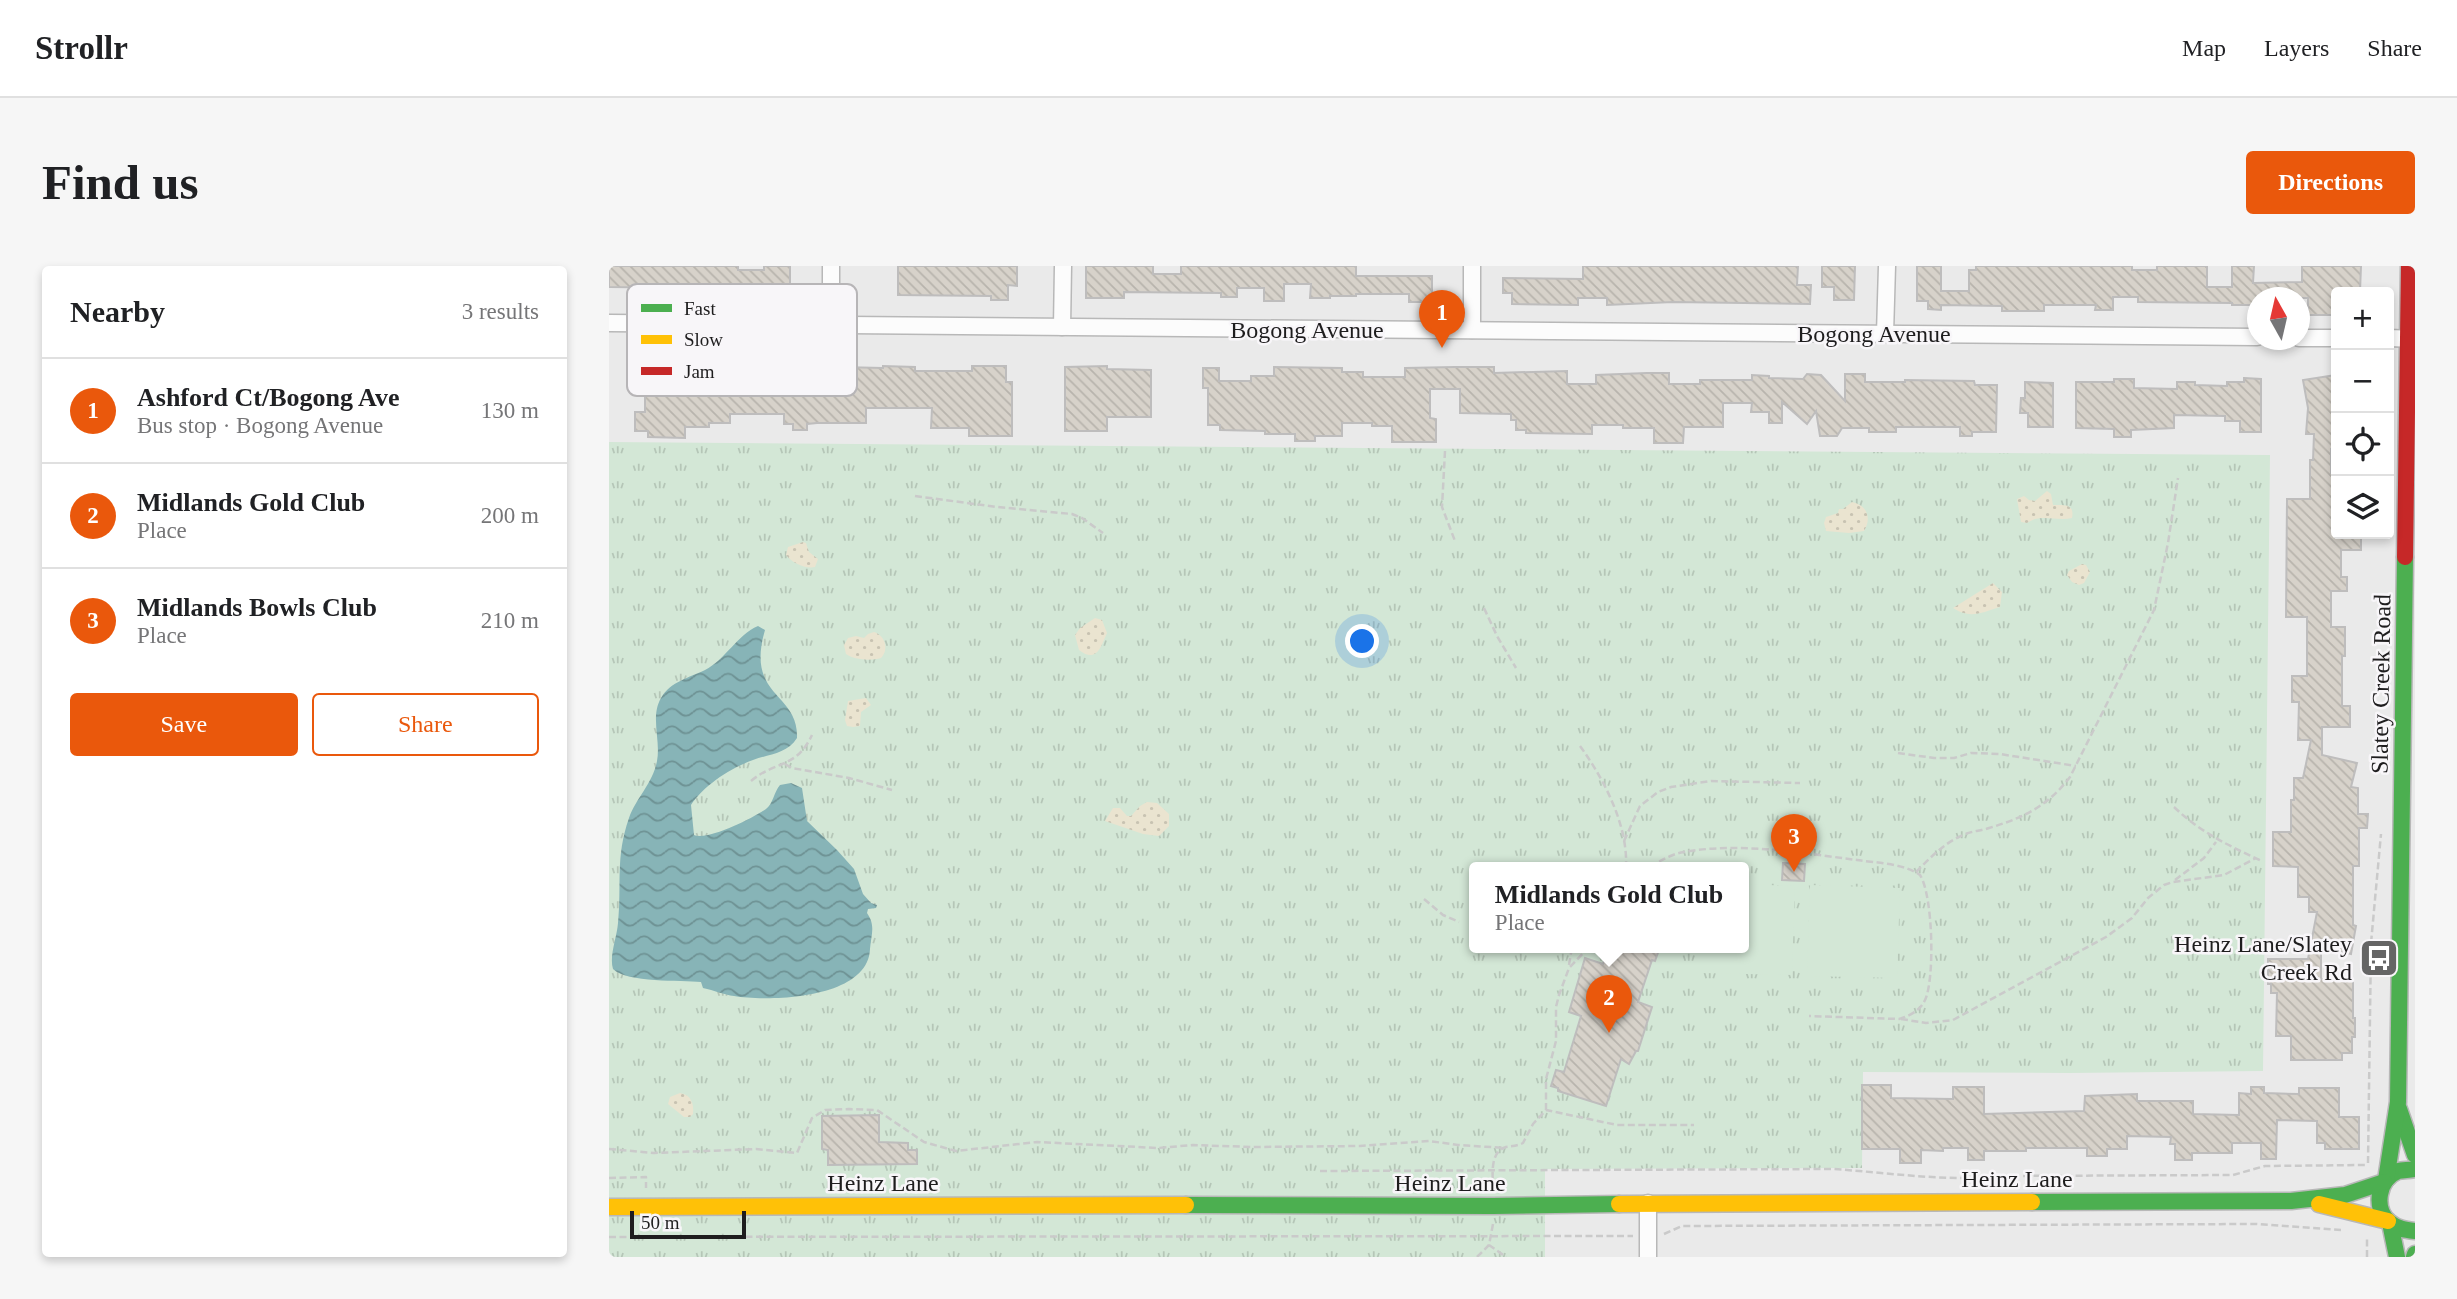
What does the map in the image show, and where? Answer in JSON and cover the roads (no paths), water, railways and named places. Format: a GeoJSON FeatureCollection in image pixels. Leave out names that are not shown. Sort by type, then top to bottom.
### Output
{"type":"FeatureCollection","features":[{"type":"Feature","properties":{"kind":"street"},"geometry":{"type":"LineString","coordinates":[[831,266],[831,284]]}},
{"type":"Feature","properties":{"kind":"street"},"geometry":{"type":"LineString","coordinates":[[1062,327],[1063,266]]}},
{"type":"Feature","properties":{"kind":"street"},"geometry":{"type":"LineString","coordinates":[[1472,266],[1472,330]]}},
{"type":"Feature","properties":{"kind":"street"},"geometry":{"type":"LineString","coordinates":[[1885,334],[1887,266]]}},
{"type":"Feature","properties":{"kind":"street","name":"Slatey Creek Road"},"geometry":{"type":"LineString","coordinates":[[2397,1257],[2389,1222],[2379,1203],[2398,1102],[2409,758],[2412,339],[2409,266]]}},
{"type":"Feature","properties":{"kind":"street","name":"Bogong Avenue"},"geometry":{"type":"LineString","coordinates":[[609,323],[627,323]]}},
{"type":"Feature","properties":{"kind":"street","name":"Bogong Avenue"},"geometry":{"type":"LineString","coordinates":[[857,325],[2247,337]]}},
{"type":"Feature","properties":{"kind":"street"},"geometry":{"type":"LineString","coordinates":[[2310,338],[2331,338]]}},
{"type":"Feature","properties":{"kind":"street"},"geometry":{"type":"LineString","coordinates":[[2394,338],[2412,339]]}},
{"type":"Feature","properties":{"kind":"street","name":"Slatey Creek Road"},"geometry":{"type":"LineString","coordinates":[[2398,1102],[2415,1155]]}},
{"type":"Feature","properties":{"kind":"street","name":"Heinz Lane"},"geometry":{"type":"LineString","coordinates":[[2291,1201],[2363,1190],[2385,1181],[2399,1170],[2415,1168]]}},
{"type":"Feature","properties":{"kind":"street","name":"Heinz Lane"},"geometry":{"type":"LineString","coordinates":[[609,1207],[1276,1204],[1493,1206],[2291,1201],[2321,1204],[2363,1214],[2389,1222],[2399,1229],[2415,1231]]}},
{"type":"Feature","properties":{"kind":"street"},"geometry":{"type":"LineString","coordinates":[[1648,1203],[1648,1257]]}},
{"type":"Feature","properties":{"kind":"water"},"geometry":{"type":"Polygon","coordinates":[[[758,626],[765,630],[761,652],[762,669],[767,682],[790,711],[797,738],[783,750],[727,772],[703,791],[691,805],[694,835],[720,832],[760,813],[768,807],[780,785],[791,783],[802,788],[807,821],[854,869],[863,894],[871,903],[877,905],[876,908],[868,909],[867,913],[872,931],[865,966],[853,978],[836,987],[815,994],[792,997],[750,998],[703,988],[701,982],[630,977],[613,969],[612,958],[618,923],[622,846],[629,818],[655,769],[658,705],[670,688],[712,666],[744,635],[758,626]]]}},
{"type":"Feature","properties":{"kind":"place","name":"Ashford Ct/Bogong Ave"},"geometry":{"type":"Point","coordinates":[1442,348]}},
{"type":"Feature","properties":{"kind":"place","name":"Midlands Bowls Club"},"geometry":{"type":"Point","coordinates":[1794,872]}},
{"type":"Feature","properties":{"kind":"place","name":"Heinz Lane/Slatey Creek Rd"},"geometry":{"type":"Point","coordinates":[2379,958]}},
{"type":"Feature","properties":{"kind":"place","name":"Midlands Gold Club"},"geometry":{"type":"Point","coordinates":[1609,1033]}}]}
